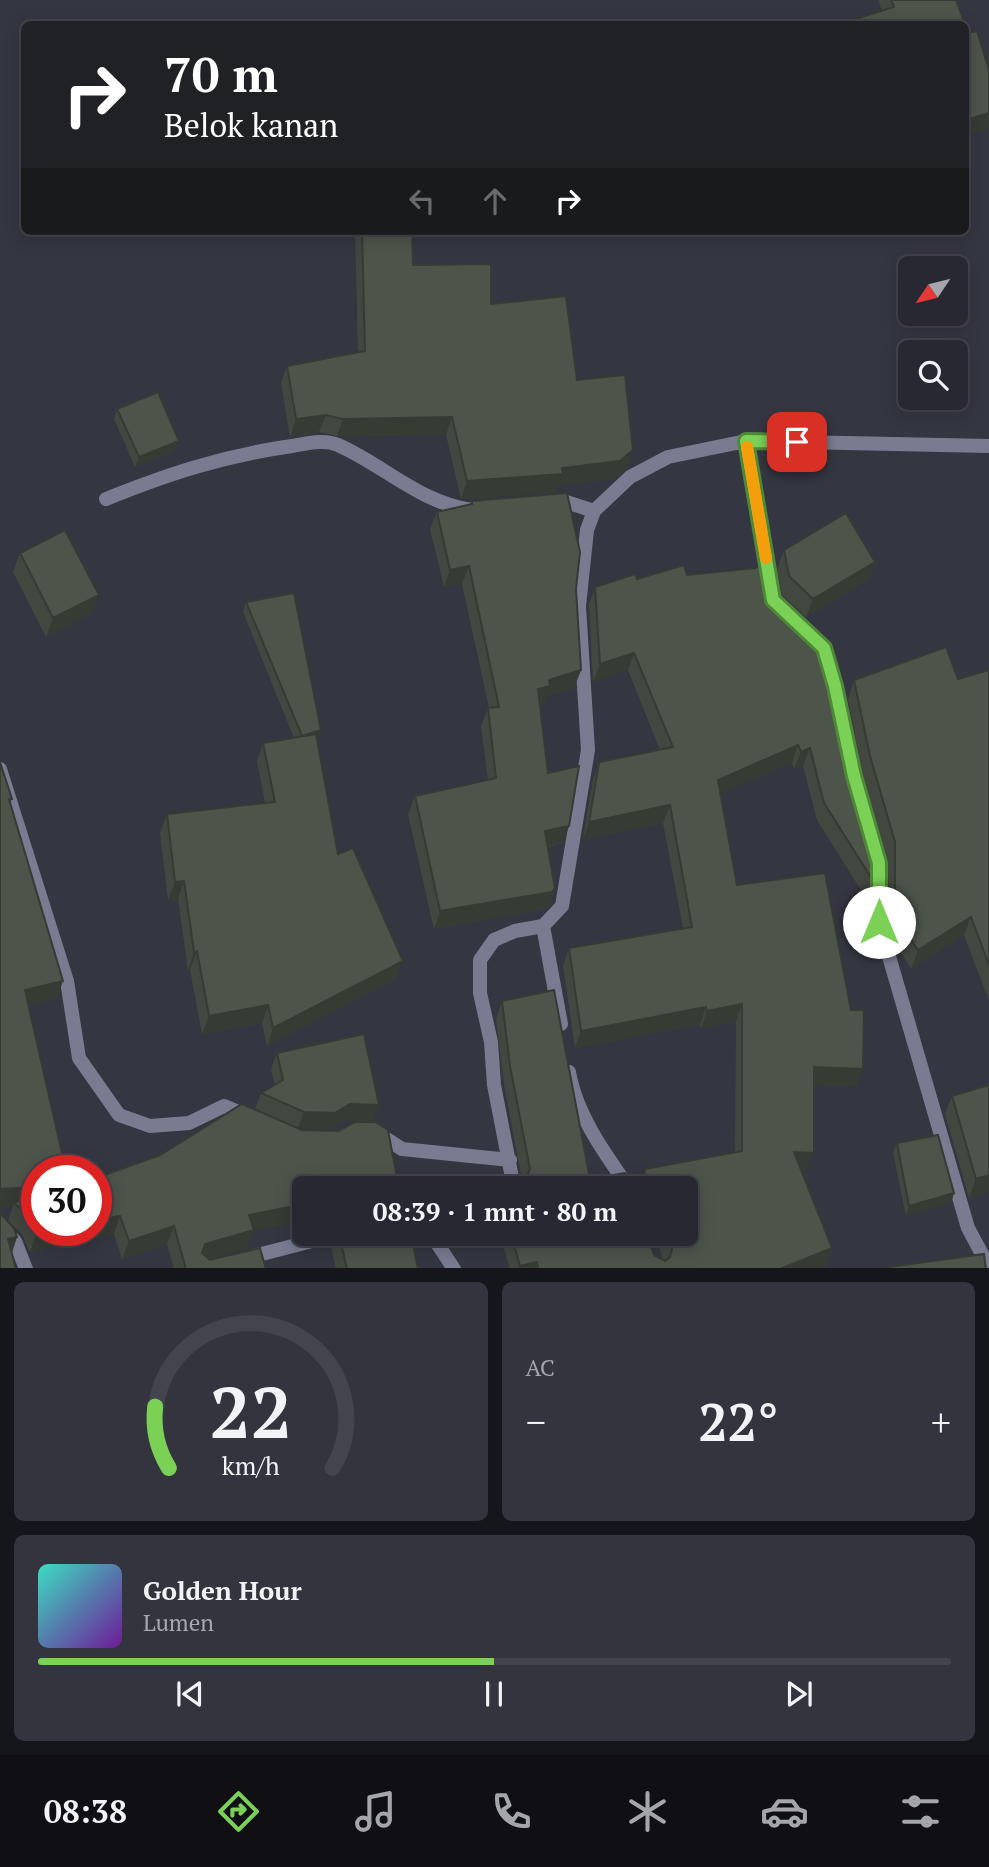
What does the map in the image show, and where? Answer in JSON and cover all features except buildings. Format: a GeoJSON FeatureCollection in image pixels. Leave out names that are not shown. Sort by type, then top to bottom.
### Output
{"type":"FeatureCollection","features":[{"type":"Feature","properties":{"kind":"street"},"geometry":{"type":"LineString","coordinates":[[512,1176],[494,1085],[491,1042],[480,993],[480,960],[494,940],[514,931],[543,926],[562,906],[588,750],[579,606],[587,530],[594,511],[630,477],[668,457],[746,441],[989,446]]}},
{"type":"Feature","properties":{"kind":"street"},"geometry":{"type":"LineString","coordinates":[[746,441],[773,600]]}},
{"type":"Feature","properties":{"kind":"street"},"geometry":{"type":"LineString","coordinates":[[106,499],[173,471],[228,456],[320,442],[346,449],[455,508],[484,509]]}},
{"type":"Feature","properties":{"kind":"street"},"geometry":{"type":"LineString","coordinates":[[537,503],[563,501],[594,511]]}},
{"type":"Feature","properties":{"kind":"street"},"geometry":{"type":"LineString","coordinates":[[824,648],[858,789]]}},
{"type":"Feature","properties":{"kind":"street"},"geometry":{"type":"LineString","coordinates":[[0,769],[67,981],[79,1058],[119,1115],[150,1126],[189,1123],[224,1106],[264,1123]]}},
{"type":"Feature","properties":{"kind":"street"},"geometry":{"type":"LineString","coordinates":[[868,826],[879,863],[879,922],[968,1227],[989,1267]]}},
{"type":"Feature","properties":{"kind":"street"},"geometry":{"type":"LineString","coordinates":[[543,926],[562,1033]]}},
{"type":"Feature","properties":{"kind":"street"},"geometry":{"type":"LineString","coordinates":[[567,1060],[572,1086],[601,1149],[620,1176]]}},
{"type":"Feature","properties":{"kind":"street"},"geometry":{"type":"LineString","coordinates":[[358,1130],[371,1130],[402,1149],[510,1160]]}},
{"type":"Feature","properties":{"kind":"street"},"geometry":{"type":"LineString","coordinates":[[0,1227],[15,1241],[26,1268]]}},
{"type":"Feature","properties":{"kind":"street"},"geometry":{"type":"LineString","coordinates":[[232,1262],[293,1246]]}},
{"type":"Feature","properties":{"kind":"street"},"geometry":{"type":"LineString","coordinates":[[439,1246],[453,1268]]}},
{"type":"Feature","properties":{"kind":"slow traffic"},"geometry":{"type":"LineString","coordinates":[[747,447],[766,558]]}},
{"type":"Feature","properties":{"kind":"route"},"geometry":{"type":"LineString","coordinates":[[797,442],[746,441],[773,600],[824,648],[835,686],[854,776],[879,863],[879,922]]}}]}
